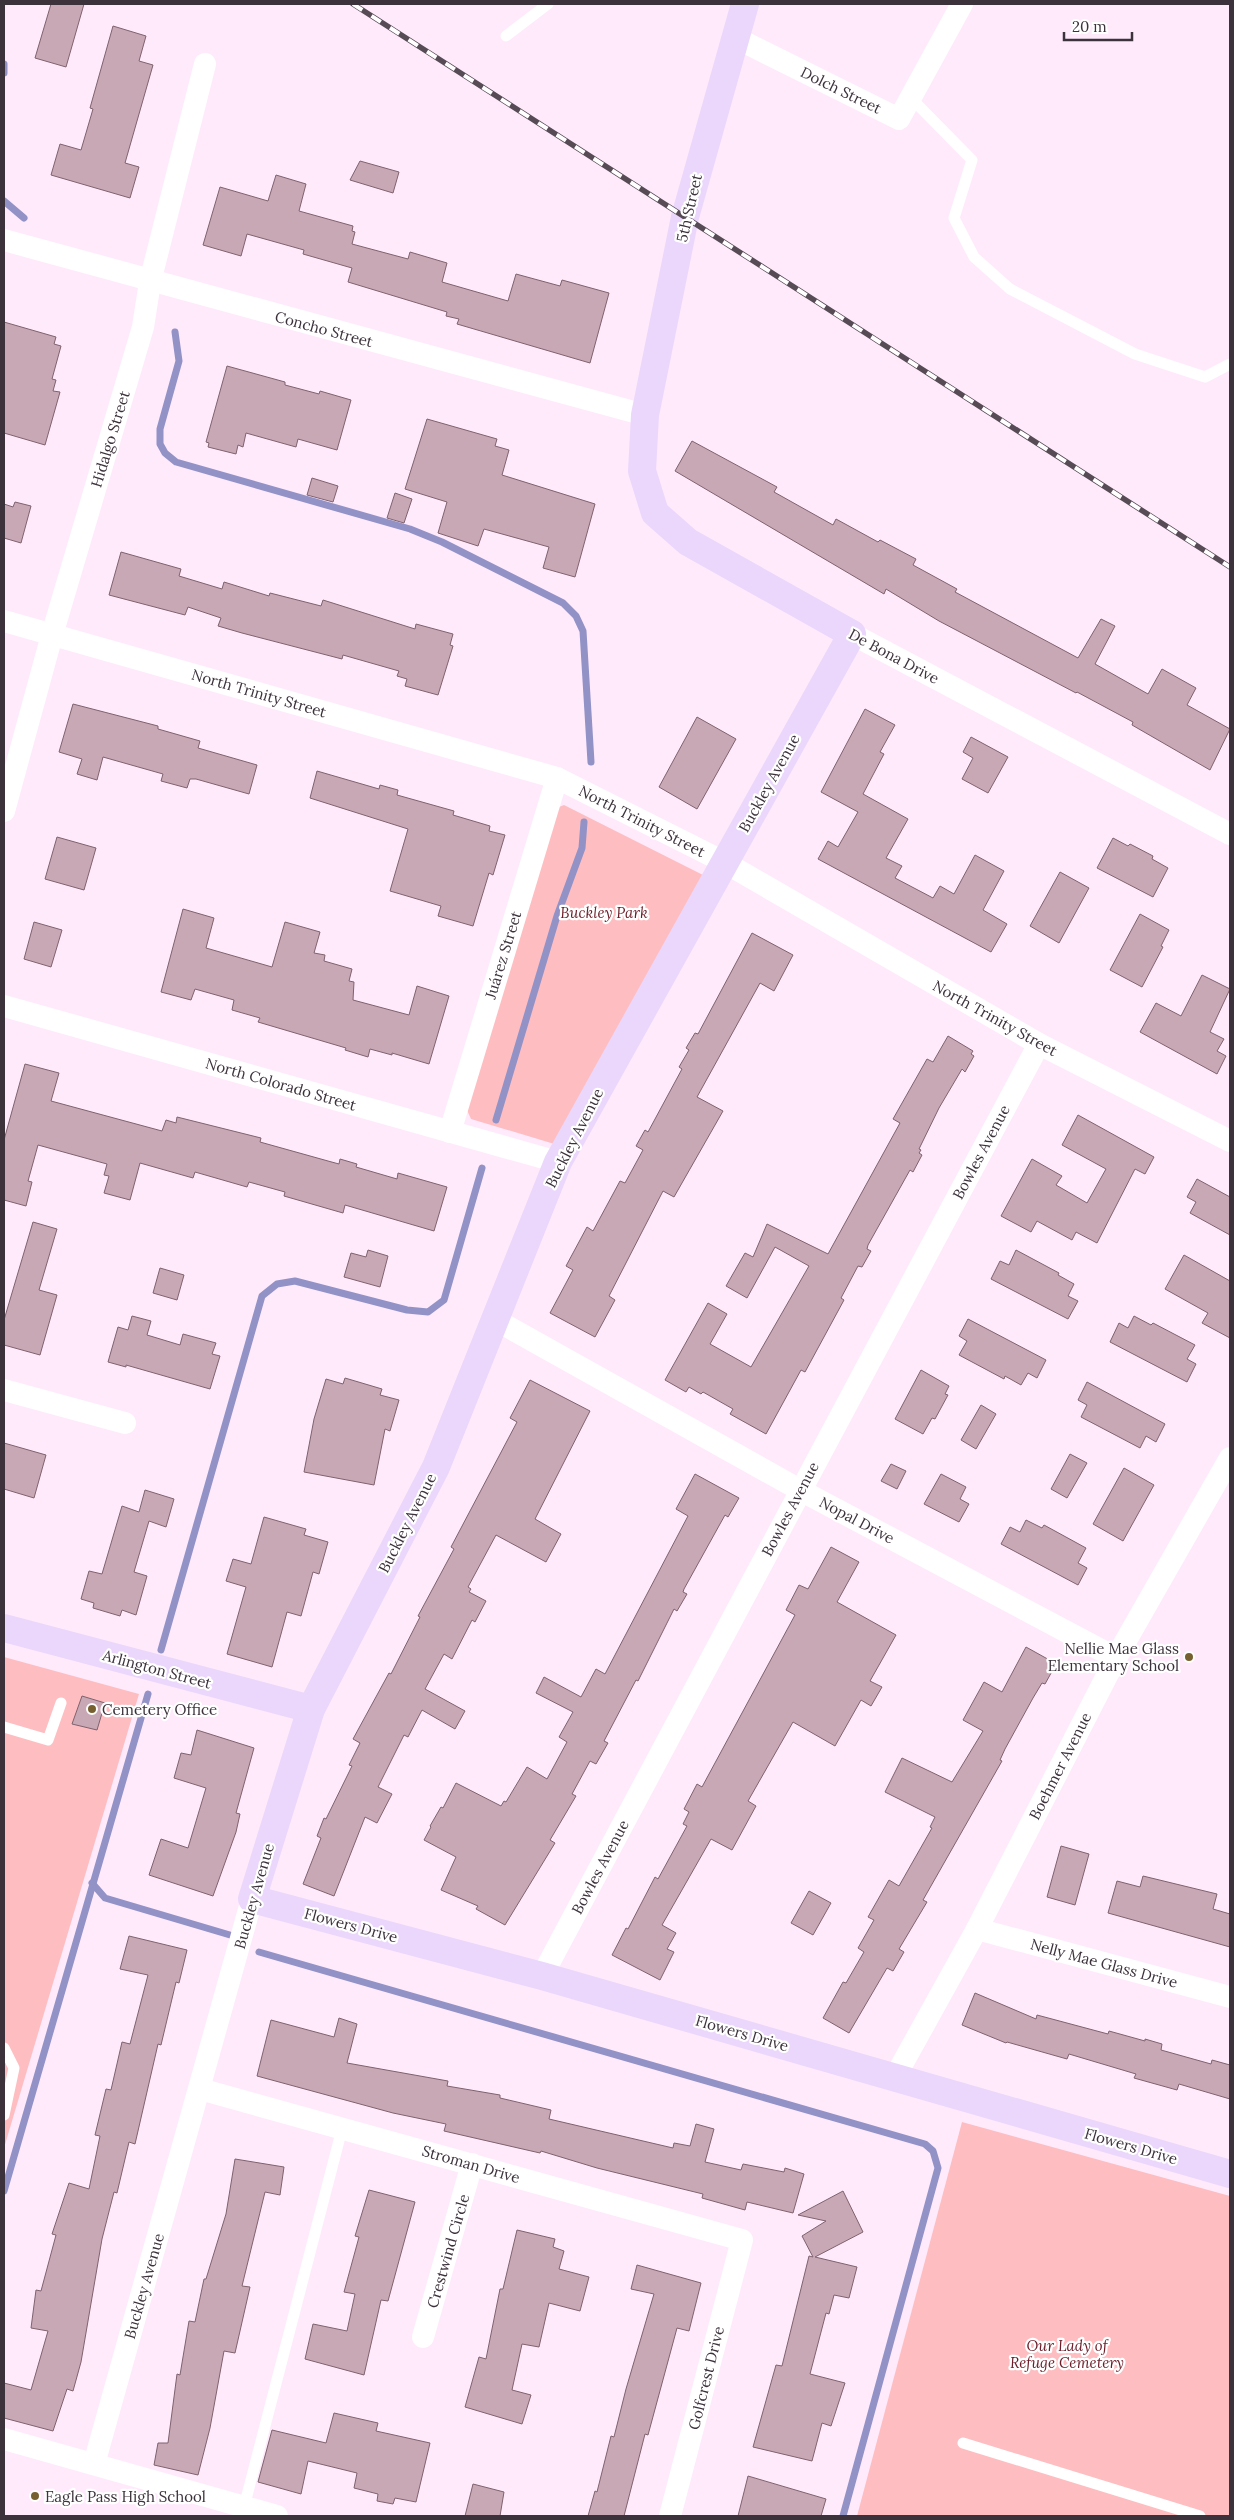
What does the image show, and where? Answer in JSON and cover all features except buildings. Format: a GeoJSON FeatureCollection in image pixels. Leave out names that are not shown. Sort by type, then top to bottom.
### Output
{"type":"FeatureCollection","features":[{"type":"Feature","properties":{"kind":"street","name":"5th Street"},"geometry":{"type":"LineString","coordinates":[[645,415],[685,217],[745,4]]}},
{"type":"Feature","properties":{"kind":"street","name":"Dolch Street"},"geometry":{"type":"LineString","coordinates":[[736,38],[899,119],[957,12]]}},
{"type":"Feature","properties":{"kind":"street","name":"Hidalgo Street"},"geometry":{"type":"LineString","coordinates":[[4,811],[52,635],[143,327],[150,282],[205,64]]}},
{"type":"Feature","properties":{"kind":"street","name":"Concho Street"},"geometry":{"type":"LineString","coordinates":[[4,240],[150,282],[645,415]]}},
{"type":"Feature","properties":{"kind":"street","name":"De Bona Drive"},"geometry":{"type":"LineString","coordinates":[[645,415],[642,471],[655,513],[688,542],[852,634],[1230,834]]}},
{"type":"Feature","properties":{"kind":"street","name":"North Trinity Street"},"geometry":{"type":"LineString","coordinates":[[4,621],[557,778],[724,862],[1039,1044],[1230,1141]]}},
{"type":"Feature","properties":{"kind":"street","name":"Buckley Avenue"},"geometry":{"type":"LineString","coordinates":[[94,2464],[252,1899],[311,1709],[436,1467],[558,1162],[852,634]]}},
{"type":"Feature","properties":{"kind":"street","name":"Juárez Street"},"geometry":{"type":"LineString","coordinates":[[450,1132],[557,778]]}},
{"type":"Feature","properties":{"kind":"street","name":"North Colorado Street"},"geometry":{"type":"LineString","coordinates":[[4,1006],[558,1162]]}},
{"type":"Feature","properties":{"kind":"street","name":"Bowles Avenue"},"geometry":{"type":"LineString","coordinates":[[542,1976],[1039,1044]]}},
{"type":"Feature","properties":{"kind":"street","name":"Nopal Drive"},"geometry":{"type":"LineString","coordinates":[[494,1320],[800,1490],[1116,1658]]}},
{"type":"Feature","properties":{"kind":"street"},"geometry":{"type":"LineString","coordinates":[[4,1390],[124,1423]]}},
{"type":"Feature","properties":{"kind":"street","name":"Boehmer Avenue"},"geometry":{"type":"LineString","coordinates":[[895,2077],[977,1929],[1116,1658],[1230,1458]]}},
{"type":"Feature","properties":{"kind":"street","name":"Arlington Street"},"geometry":{"type":"LineString","coordinates":[[4,1628],[311,1709]]}},
{"type":"Feature","properties":{"kind":"street","name":"Flowers Drive"},"geometry":{"type":"LineString","coordinates":[[252,1899],[542,1976],[1230,2174]]}},
{"type":"Feature","properties":{"kind":"street","name":"Nelly Mae Glass Drive"},"geometry":{"type":"LineString","coordinates":[[977,1929],[1230,1997]]}},
{"type":"Feature","properties":{"kind":"street","name":"Stroman Drive"},"geometry":{"type":"LineString","coordinates":[[200,2089],[742,2240]]}},
{"type":"Feature","properties":{"kind":"street","name":"Crestwind Circle"},"geometry":{"type":"LineString","coordinates":[[423,2337],[472,2164]]}},
{"type":"Feature","properties":{"kind":"street","name":"Golfcrest Drive"},"geometry":{"type":"LineString","coordinates":[[670,2516],[742,2240]]}},
{"type":"Feature","properties":{"kind":"street"},"geometry":{"type":"LineString","coordinates":[[4,2439],[277,2516]]}},
{"type":"Feature","properties":{"kind":"lane"},"geometry":{"type":"LineString","coordinates":[[506,36],[548,4]]}},
{"type":"Feature","properties":{"kind":"lane"},"geometry":{"type":"LineString","coordinates":[[911,98],[972,160],[954,218],[974,257],[1010,289],[1135,354],[1206,376],[1230,364]]}},
{"type":"Feature","properties":{"kind":"lane"},"geometry":{"type":"LineString","coordinates":[[4,1727],[48,1740],[61,1703]]}},
{"type":"Feature","properties":{"kind":"lane"},"geometry":{"type":"LineString","coordinates":[[4,2048],[14,2068],[4,2115]]}},
{"type":"Feature","properties":{"kind":"lane"},"geometry":{"type":"LineString","coordinates":[[244,2507],[342,2128]]}},
{"type":"Feature","properties":{"kind":"lane"},"geometry":{"type":"LineString","coordinates":[[963,2443],[1200,2516]]}},
{"type":"Feature","properties":{"kind":"green space","name":"Buckley Park"},"geometry":{"type":"Polygon","coordinates":[[[564,805],[705,876],[561,1146],[471,1119],[467,1110],[559,807],[564,805]]]}},
{"type":"Feature","properties":{"kind":"green space"},"geometry":{"type":"Polygon","coordinates":[[[4,1657],[139,1694],[4,2148],[4,1657]]]}},
{"type":"Feature","properties":{"kind":"green space","name":"Our Lady of Refuge Cemetery"},"geometry":{"type":"Polygon","coordinates":[[[962,2122],[1230,2196],[1230,2516],[857,2516],[962,2122]]]}},
{"type":"Feature","properties":{"kind":"waterway"},"geometry":{"type":"LineString","coordinates":[[4,64],[4,73]]}},
{"type":"Feature","properties":{"kind":"waterway"},"geometry":{"type":"LineString","coordinates":[[4,201],[24,218]]}},
{"type":"Feature","properties":{"kind":"waterway"},"geometry":{"type":"LineString","coordinates":[[175,332],[179,361],[160,429],[160,444],[165,453],[176,462],[410,529],[442,542],[563,603],[576,616],[583,631],[591,762]]}},
{"type":"Feature","properties":{"kind":"waterway"},"geometry":{"type":"LineString","coordinates":[[496,1120],[557,916],[582,848],[584,822]]}},
{"type":"Feature","properties":{"kind":"waterway"},"geometry":{"type":"LineString","coordinates":[[161,1650],[262,1296],[277,1284],[295,1281],[407,1310],[428,1312],[444,1300],[482,1168]]}},
{"type":"Feature","properties":{"kind":"waterway"},"geometry":{"type":"LineString","coordinates":[[4,2191],[148,1694]]}},
{"type":"Feature","properties":{"kind":"waterway"},"geometry":{"type":"LineString","coordinates":[[92,1883],[105,1898],[230,1935]]}},
{"type":"Feature","properties":{"kind":"waterway"},"geometry":{"type":"LineString","coordinates":[[259,1952],[925,2144],[933,2151],[938,2168],[843,2516]]}},
{"type":"Feature","properties":{"kind":"railway"},"geometry":{"type":"LineString","coordinates":[[353,4],[1230,567]]}},
{"type":"Feature","properties":{"kind":"place","name":"Nellie Mae Glass Elementary School"},"geometry":{"type":"Point","coordinates":[1189,1657]}},
{"type":"Feature","properties":{"kind":"place","name":"Cemetery Office"},"geometry":{"type":"Point","coordinates":[92,1709]}},
{"type":"Feature","properties":{"kind":"place","name":"Eagle Pass High School"},"geometry":{"type":"Point","coordinates":[35,2496]}}]}
